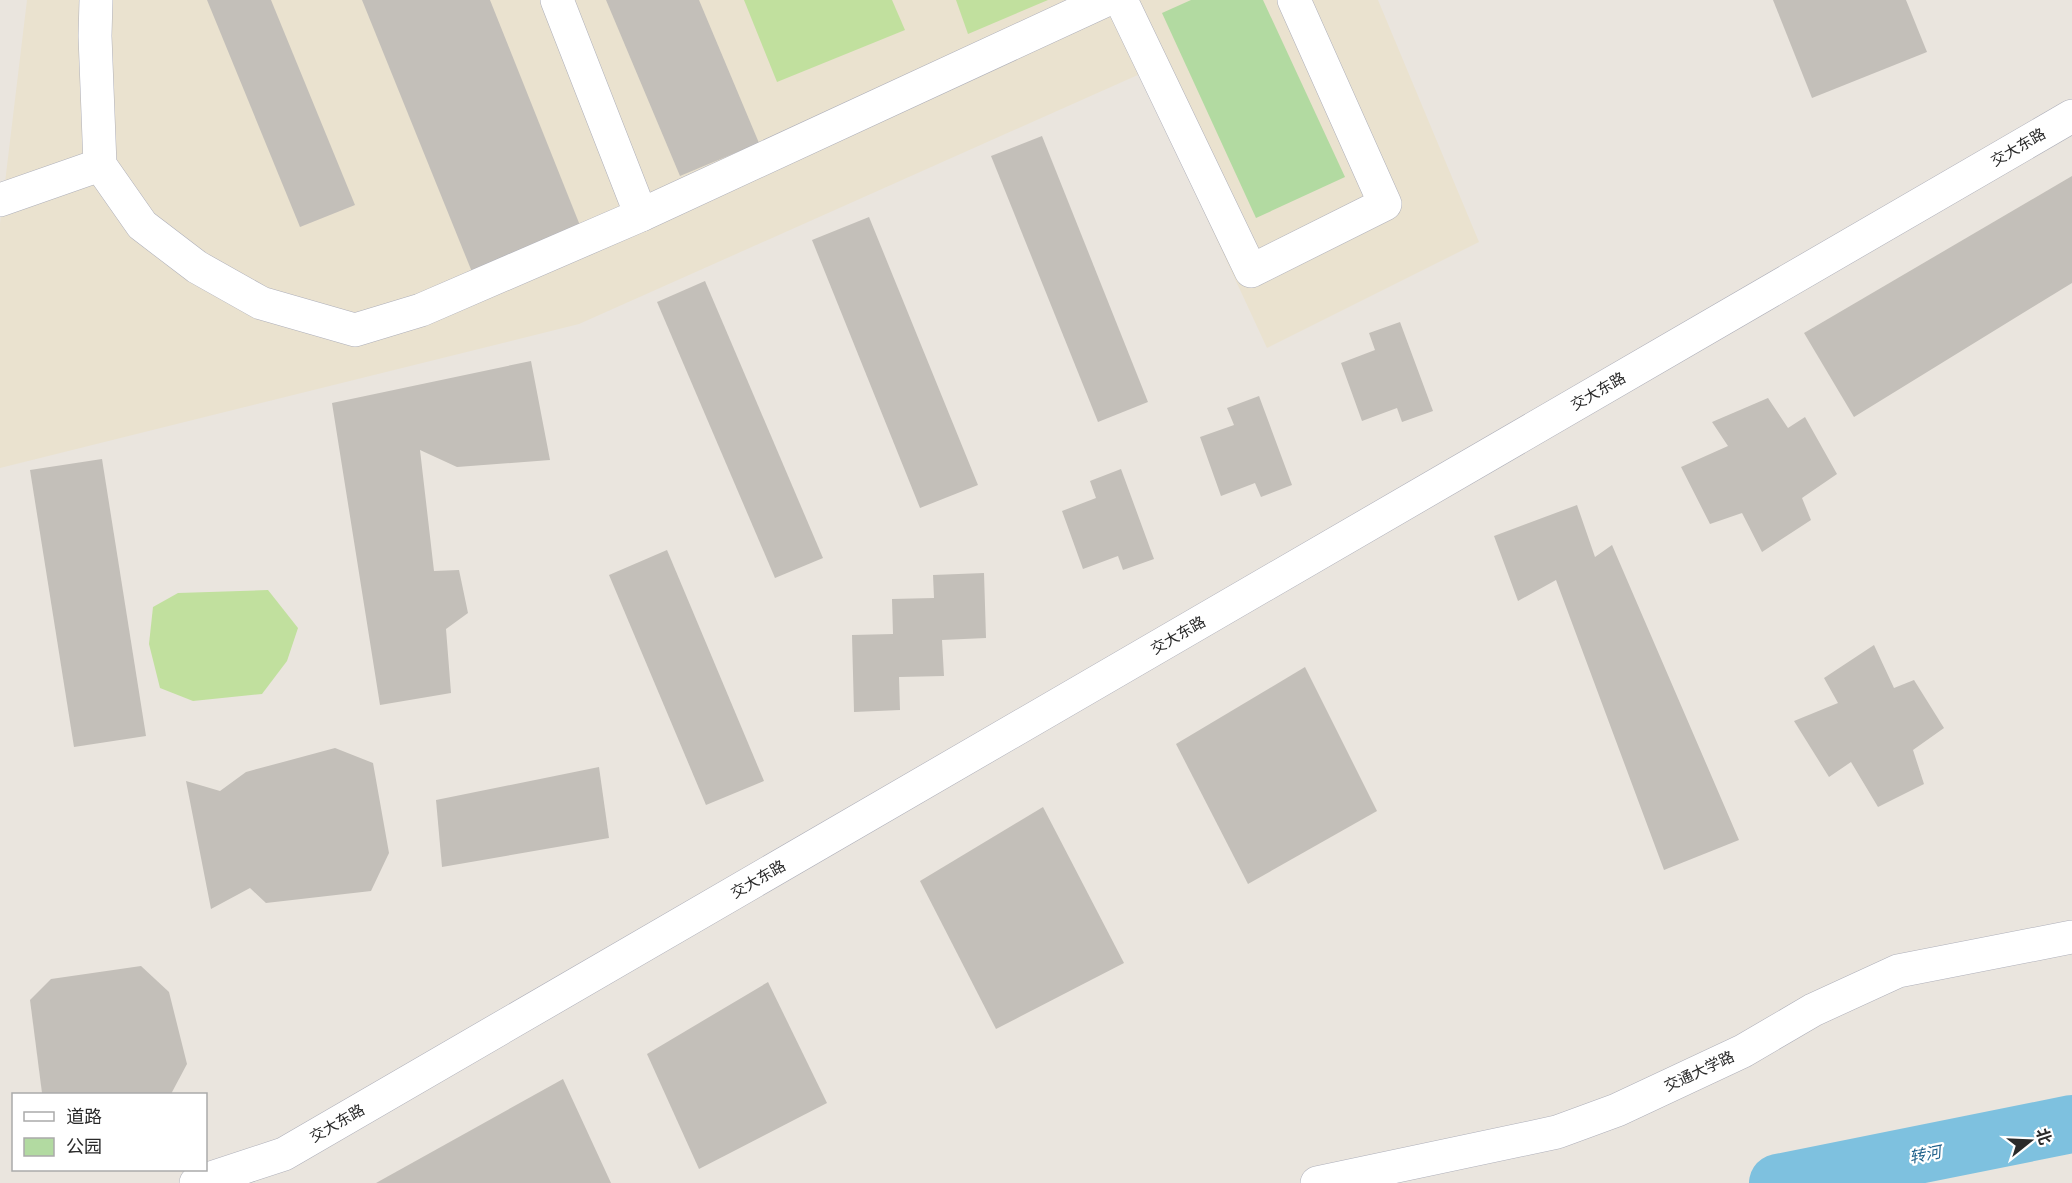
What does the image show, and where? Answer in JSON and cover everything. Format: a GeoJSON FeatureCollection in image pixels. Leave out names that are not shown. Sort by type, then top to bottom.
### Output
{"type":"FeatureCollection","features":[{"type":"Feature","properties":{"kind":"street"},"geometry":{"type":"LineString","coordinates":[[96,0],[95,36],[100,165],[142,225],[197,267],[261,303],[355,330],[421,310],[641,215],[1106,0]]}},
{"type":"Feature","properties":{"kind":"street"},"geometry":{"type":"LineString","coordinates":[[557,0],[641,215]]}},
{"type":"Feature","properties":{"kind":"street"},"geometry":{"type":"LineString","coordinates":[[1121,0],[1251,271],[1384,204],[1294,0]]}},
{"type":"Feature","properties":{"kind":"street","name":"交大东路"},"geometry":{"type":"LineString","coordinates":[[196,1183],[284,1154],[2072,116]]}},
{"type":"Feature","properties":{"kind":"street"},"geometry":{"type":"LineString","coordinates":[[0,200],[100,165]]}},
{"type":"Feature","properties":{"kind":"street","name":"交通大学路"},"geometry":{"type":"LineString","coordinates":[[1317,1183],[1557,1132],[1617,1110],[1732,1056],[1813,1010],[1898,972],[2072,937]]}},
{"type":"Feature","properties":{"kind":"street","name":"交大东路"},"geometry":{"type":"LineString","coordinates":[[254,1183],[284,1154]]}},
{"type":"Feature","properties":{"kind":"shaded area"},"geometry":{"type":"Polygon","coordinates":[[[27,0],[1378,0],[1479,242],[1267,348],[1140,74],[579,324],[0,468],[0,224],[27,0]]]}},
{"type":"Feature","properties":{"kind":"green space"},"geometry":{"type":"Polygon","coordinates":[[[744,0],[892,0],[905,30],[777,82],[744,0]]]}},
{"type":"Feature","properties":{"kind":"green space"},"geometry":{"type":"Polygon","coordinates":[[[956,0],[1048,0],[968,34],[956,0]]]}},
{"type":"Feature","properties":{"kind":"green space"},"geometry":{"type":"Polygon","coordinates":[[[1191,0],[1263,0],[1345,177],[1256,218],[1162,13],[1191,0]]]}},
{"type":"Feature","properties":{"kind":"green space"},"geometry":{"type":"Polygon","coordinates":[[[268,590],[298,628],[287,661],[262,694],[193,701],[160,688],[149,644],[153,607],[178,593],[268,590]]]}},
{"type":"Feature","properties":{"kind":"building"},"geometry":{"type":"Polygon","coordinates":[[[207,0],[271,0],[355,205],[300,227],[207,0]]]}},
{"type":"Feature","properties":{"kind":"building"},"geometry":{"type":"Polygon","coordinates":[[[362,0],[490,0],[581,228],[472,272],[362,0]]]}},
{"type":"Feature","properties":{"kind":"building"},"geometry":{"type":"Polygon","coordinates":[[[606,0],[699,0],[759,143],[680,176],[606,0]]]}},
{"type":"Feature","properties":{"kind":"building"},"geometry":{"type":"Polygon","coordinates":[[[1773,0],[1906,0],[1927,52],[1812,98],[1773,0]]]}},
{"type":"Feature","properties":{"kind":"building"},"geometry":{"type":"Polygon","coordinates":[[[1042,136],[1148,402],[1098,422],[991,156],[1042,136]]]}},
{"type":"Feature","properties":{"kind":"building"},"geometry":{"type":"Polygon","coordinates":[[[2072,176],[2072,283],[1854,417],[1804,333],[2072,176]]]}},
{"type":"Feature","properties":{"kind":"building"},"geometry":{"type":"Polygon","coordinates":[[[869,217],[978,485],[920,508],[812,240],[869,217]]]}},
{"type":"Feature","properties":{"kind":"building"},"geometry":{"type":"Polygon","coordinates":[[[705,281],[823,558],[775,578],[657,302],[705,281]]]}},
{"type":"Feature","properties":{"kind":"building"},"geometry":{"type":"Polygon","coordinates":[[[1400,322],[1433,411],[1402,422],[1397,408],[1362,421],[1341,363],[1375,350],[1369,333],[1400,322]]]}},
{"type":"Feature","properties":{"kind":"building"},"geometry":{"type":"Polygon","coordinates":[[[531,361],[550,460],[457,467],[420,450],[434,571],[459,570],[468,613],[446,629],[451,693],[380,705],[332,403],[531,361]]]}},
{"type":"Feature","properties":{"kind":"building"},"geometry":{"type":"Polygon","coordinates":[[[1259,396],[1292,485],[1261,497],[1255,483],[1221,496],[1200,437],[1234,425],[1227,408],[1259,396]]]}},
{"type":"Feature","properties":{"kind":"building"},"geometry":{"type":"Polygon","coordinates":[[[1768,398],[1788,428],[1805,417],[1837,474],[1802,498],[1811,520],[1762,552],[1742,513],[1710,524],[1681,467],[1728,446],[1712,422],[1768,398]]]}},
{"type":"Feature","properties":{"kind":"building"},"geometry":{"type":"Polygon","coordinates":[[[102,459],[146,736],[74,747],[30,470],[102,459]]]}},
{"type":"Feature","properties":{"kind":"building"},"geometry":{"type":"Polygon","coordinates":[[[1121,469],[1154,559],[1123,570],[1118,556],[1083,569],[1062,511],[1096,498],[1090,481],[1121,469]]]}},
{"type":"Feature","properties":{"kind":"building"},"geometry":{"type":"Polygon","coordinates":[[[1577,505],[1595,557],[1612,545],[1739,840],[1664,870],[1556,580],[1518,601],[1494,536],[1577,505]]]}},
{"type":"Feature","properties":{"kind":"building"},"geometry":{"type":"Polygon","coordinates":[[[667,550],[764,781],[706,805],[609,575],[667,550]]]}},
{"type":"Feature","properties":{"kind":"building"},"geometry":{"type":"Polygon","coordinates":[[[984,573],[986,638],[942,640],[944,676],[899,677],[900,710],[854,712],[852,635],[893,634],[892,599],[934,598],[933,575],[984,573]]]}},
{"type":"Feature","properties":{"kind":"building"},"geometry":{"type":"Polygon","coordinates":[[[1874,645],[1894,688],[1914,680],[1944,728],[1913,750],[1924,784],[1878,807],[1851,762],[1829,777],[1794,721],[1838,703],[1824,678],[1874,645]]]}},
{"type":"Feature","properties":{"kind":"building"},"geometry":{"type":"Polygon","coordinates":[[[1305,667],[1377,811],[1248,884],[1176,744],[1305,667]]]}},
{"type":"Feature","properties":{"kind":"building"},"geometry":{"type":"Polygon","coordinates":[[[335,748],[373,763],[389,853],[371,891],[266,903],[250,888],[211,909],[186,781],[220,791],[246,772],[335,748]]]}},
{"type":"Feature","properties":{"kind":"building"},"geometry":{"type":"Polygon","coordinates":[[[599,767],[609,838],[442,867],[436,800],[599,767]]]}},
{"type":"Feature","properties":{"kind":"building"},"geometry":{"type":"Polygon","coordinates":[[[1043,807],[1124,963],[996,1029],[920,881],[1043,807]]]}},
{"type":"Feature","properties":{"kind":"building"},"geometry":{"type":"Polygon","coordinates":[[[141,966],[169,992],[187,1064],[172,1093],[42,1093],[30,1000],[51,979],[141,966]]]}},
{"type":"Feature","properties":{"kind":"building"},"geometry":{"type":"Polygon","coordinates":[[[768,982],[827,1103],[699,1169],[647,1054],[768,982]]]}},
{"type":"Feature","properties":{"kind":"building"},"geometry":{"type":"Polygon","coordinates":[[[563,1079],[611,1183],[376,1183],[563,1079]]]}},
{"type":"Feature","properties":{"kind":"waterway","name":"转河"},"geometry":{"type":"LineString","coordinates":[[1778,1183],[2072,1124]]}}]}
